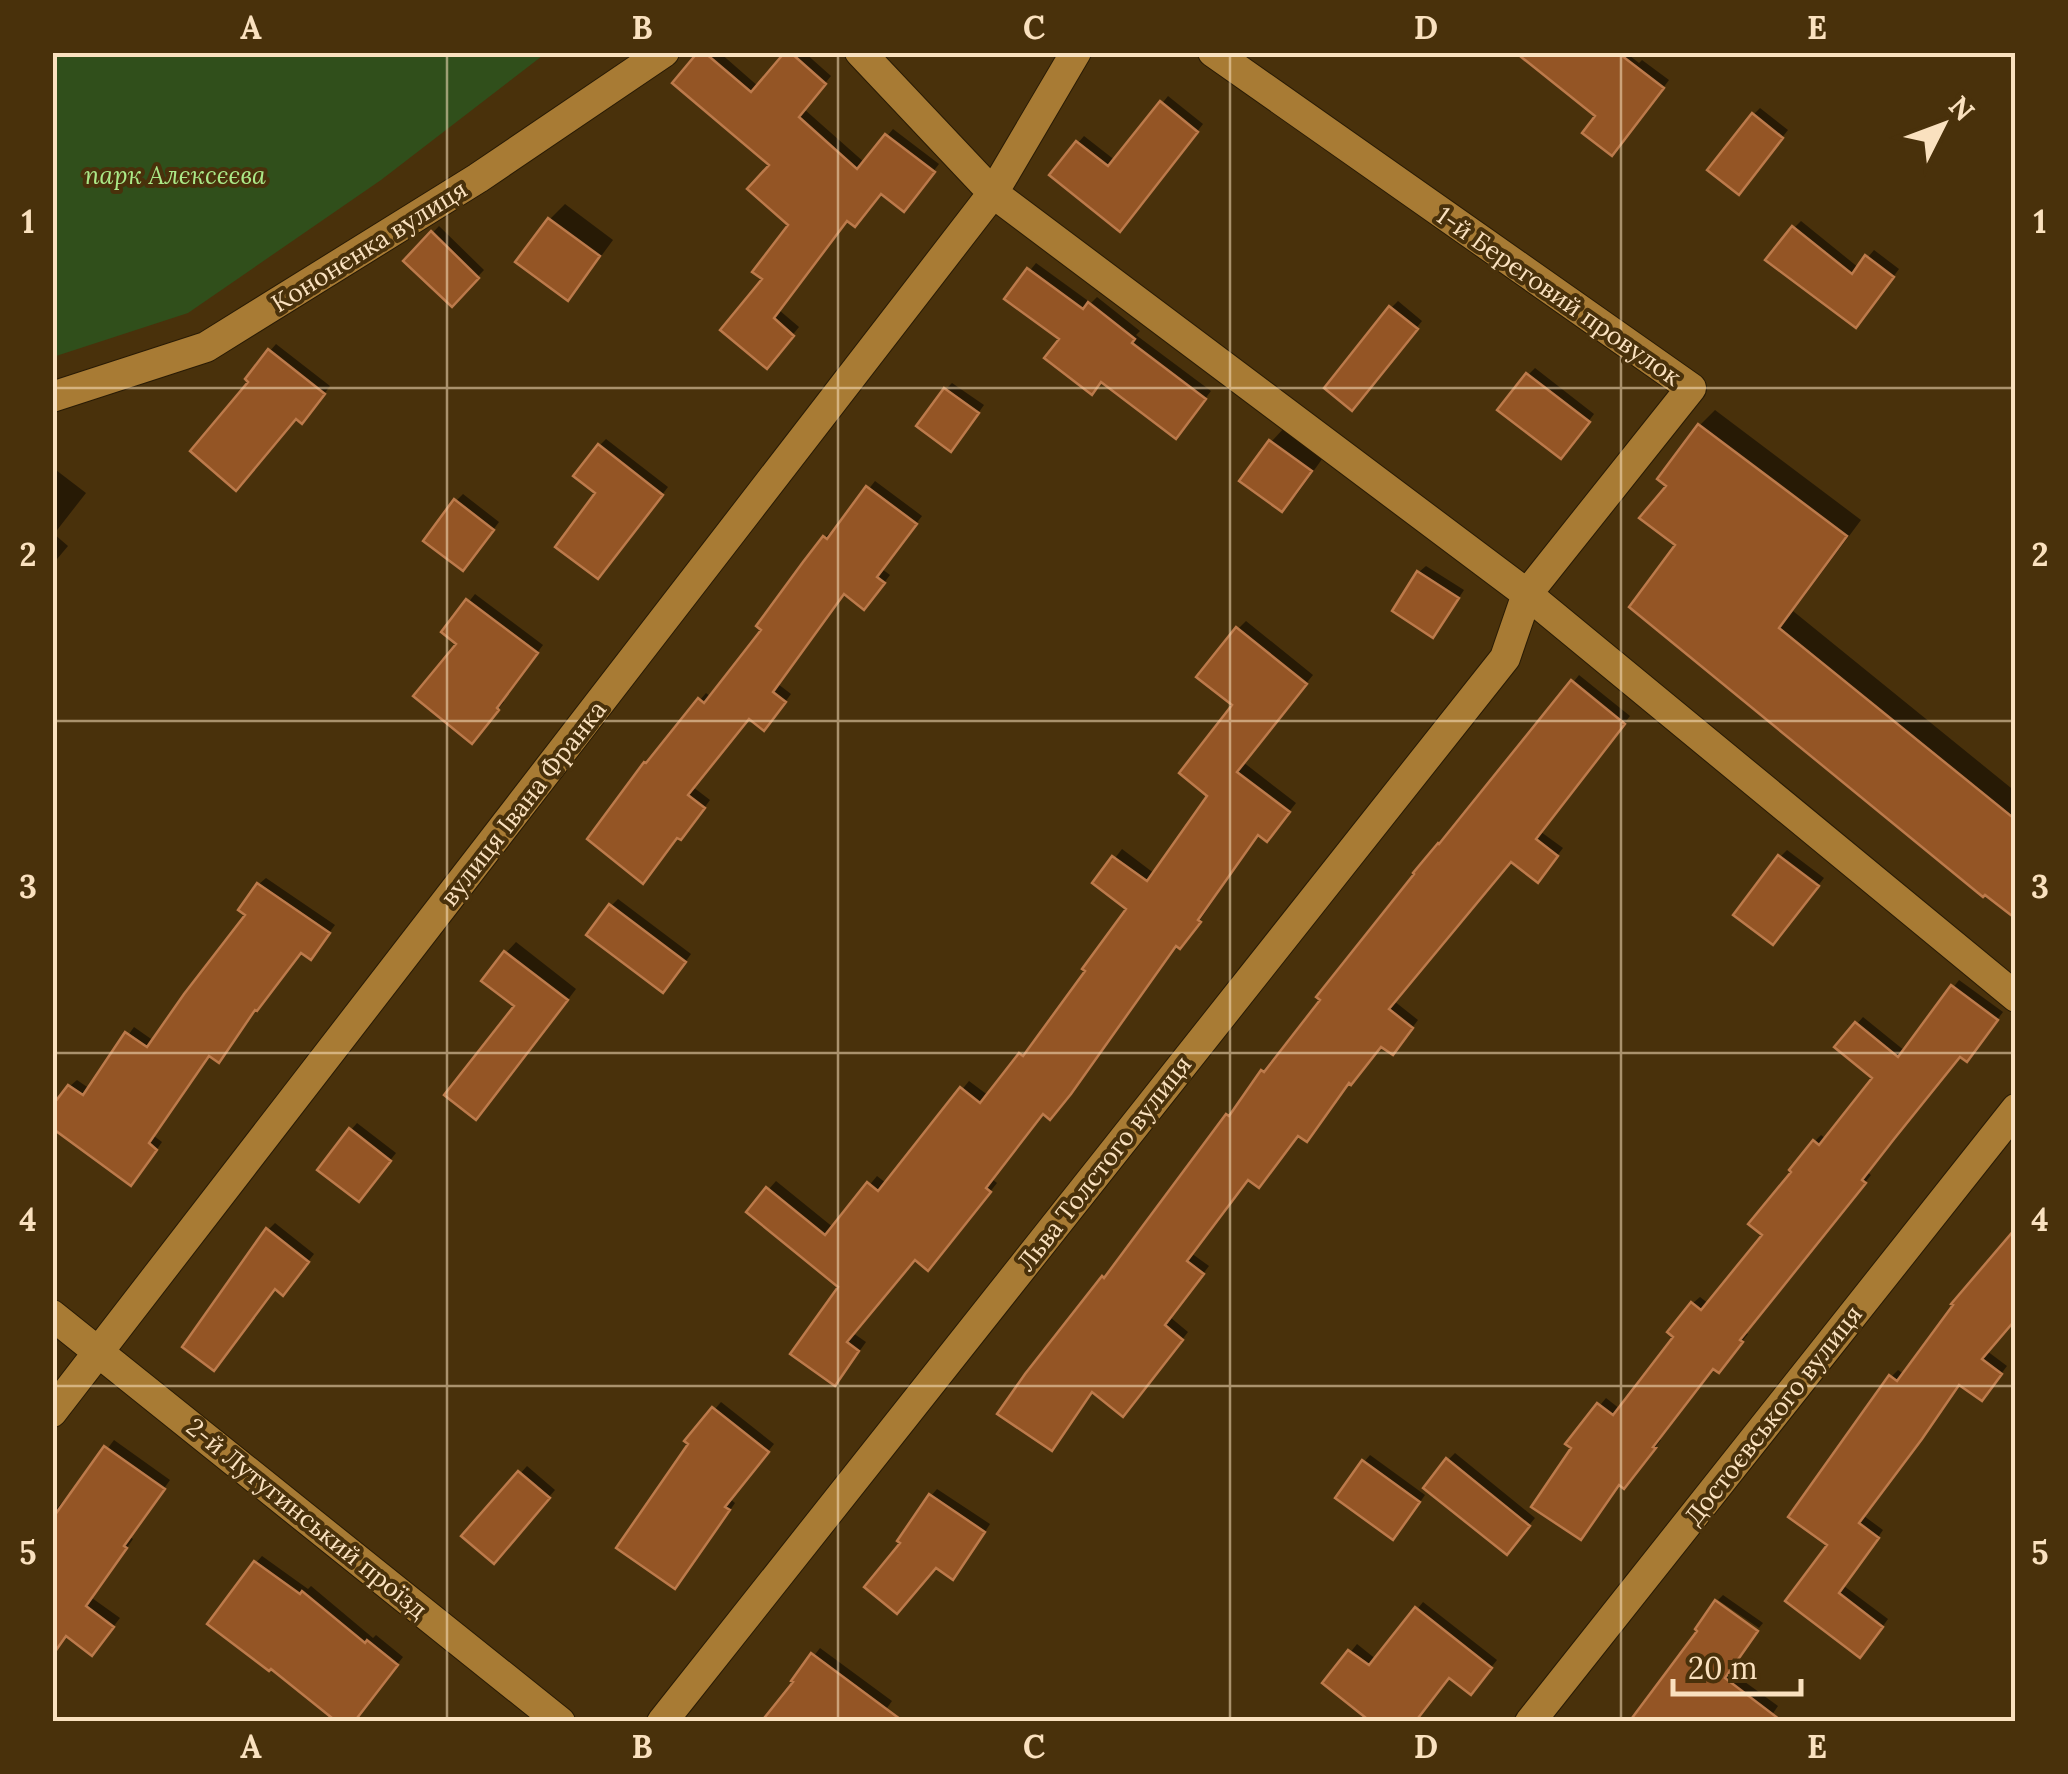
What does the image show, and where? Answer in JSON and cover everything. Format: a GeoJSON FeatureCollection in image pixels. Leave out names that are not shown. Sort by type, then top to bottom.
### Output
{"type":"FeatureCollection","features":[{"type":"Feature","properties":{"kind":"street","name":"Кононенка вулиця"},"geometry":{"type":"LineString","coordinates":[[52,397],[206,348],[478,178],[664,52]]}},
{"type":"Feature","properties":{"kind":"street"},"geometry":{"type":"LineString","coordinates":[[860,52],[994,193],[1527,594],[2016,997]]}},
{"type":"Feature","properties":{"kind":"street"},"geometry":{"type":"LineString","coordinates":[[994,193],[1076,52]]}},
{"type":"Feature","properties":{"kind":"street","name":"1-й Береговий провулок"},"geometry":{"type":"LineString","coordinates":[[1212,52],[1690,388],[1527,594]]}},
{"type":"Feature","properties":{"kind":"street","name":"вулиця Івана Франка"},"geometry":{"type":"LineString","coordinates":[[52,1412],[994,193]]}},
{"type":"Feature","properties":{"kind":"street","name":"Льва Толстого вулиця"},"geometry":{"type":"LineString","coordinates":[[662,1722],[1504,658],[1527,594]]}},
{"type":"Feature","properties":{"kind":"street","name":"Достоєвського вулиця"},"geometry":{"type":"LineString","coordinates":[[1530,1722],[2016,1109]]}},
{"type":"Feature","properties":{"kind":"street","name":"2-й Лутугинський проїзд"},"geometry":{"type":"LineString","coordinates":[[52,1315],[560,1722]]}},
{"type":"Feature","properties":{"kind":"green space","name":"парк Алєксєєва"},"geometry":{"type":"Polygon","coordinates":[[[52,53],[546,53],[381,180],[188,313],[53,357],[52,53]]]}},
{"type":"Feature","properties":{"kind":"building"},"geometry":{"type":"Polygon","coordinates":[[[698,52],[704,52],[751,92],[785,52],[790,52],[826,84],[799,117],[857,169],[885,134],[935,172],[904,212],[881,194],[855,227],[847,221],[774,318],[794,336],[767,369],[720,330],[762,279],[752,272],[788,225],[747,189],[769,165],[672,83],[698,52]]]}},
{"type":"Feature","properties":{"kind":"building"},"geometry":{"type":"Polygon","coordinates":[[[1515,52],[1617,52],[1664,88],[1612,156],[1582,133],[1595,116],[1515,52]]]}},
{"type":"Feature","properties":{"kind":"building"},"geometry":{"type":"Polygon","coordinates":[[[1160,101],[1198,132],[1120,232],[1049,175],[1076,141],[1108,166],[1160,101]]]}},
{"type":"Feature","properties":{"kind":"building"},"geometry":{"type":"Polygon","coordinates":[[[1752,113],[1783,138],[1739,195],[1707,170],[1752,113]]]}},
{"type":"Feature","properties":{"kind":"building"},"geometry":{"type":"Polygon","coordinates":[[[548,218],[600,256],[568,301],[515,262],[548,218]]]}},
{"type":"Feature","properties":{"kind":"building"},"geometry":{"type":"Polygon","coordinates":[[[1792,226],[1852,274],[1865,255],[1894,277],[1856,328],[1765,260],[1792,226]]]}},
{"type":"Feature","properties":{"kind":"building"},"geometry":{"type":"Polygon","coordinates":[[[431,231],[479,278],[452,307],[403,261],[431,231]]]}},
{"type":"Feature","properties":{"kind":"building"},"geometry":{"type":"Polygon","coordinates":[[[1027,268],[1083,309],[1088,302],[1135,339],[1132,343],[1206,399],[1176,439],[1101,382],[1092,395],[1044,358],[1059,339],[1004,299],[1027,268]]]}},
{"type":"Feature","properties":{"kind":"building"},"geometry":{"type":"Polygon","coordinates":[[[1389,306],[1418,329],[1352,411],[1324,388],[1389,306]]]}},
{"type":"Feature","properties":{"kind":"building"},"geometry":{"type":"Polygon","coordinates":[[[268,349],[325,394],[302,424],[296,419],[236,491],[190,451],[248,382],[245,379],[268,349]]]}},
{"type":"Feature","properties":{"kind":"building"},"geometry":{"type":"Polygon","coordinates":[[[1526,373],[1590,422],[1561,459],[1497,410],[1526,373]]]}},
{"type":"Feature","properties":{"kind":"building"},"geometry":{"type":"Polygon","coordinates":[[[944,388],[979,413],[951,452],[916,426],[944,388]]]}},
{"type":"Feature","properties":{"kind":"building"},"geometry":{"type":"Polygon","coordinates":[[[1698,424],[1847,536],[1779,628],[2016,820],[2016,919],[1983,897],[1629,607],[1675,545],[1639,518],[1666,486],[1657,479],[1698,424]]]}},
{"type":"Feature","properties":{"kind":"building"},"geometry":{"type":"Polygon","coordinates":[[[1269,440],[1312,471],[1282,512],[1239,481],[1269,440]]]}},
{"type":"Feature","properties":{"kind":"building"},"geometry":{"type":"Polygon","coordinates":[[[598,444],[663,495],[598,579],[555,547],[595,493],[573,476],[598,444]]]}},
{"type":"Feature","properties":{"kind":"building"},"geometry":{"type":"Polygon","coordinates":[[[866,486],[917,524],[877,577],[885,583],[864,610],[844,594],[773,692],[786,702],[764,731],[749,719],[688,795],[705,808],[643,884],[587,839],[698,698],[704,703],[761,630],[756,626],[803,562],[823,536],[827,539],[866,486]]]}},
{"type":"Feature","properties":{"kind":"building"},"geometry":{"type":"Polygon","coordinates":[[[454,499],[494,530],[463,571],[423,541],[454,499]]]}},
{"type":"Feature","properties":{"kind":"building"},"geometry":{"type":"Polygon","coordinates":[[[1417,571],[1459,598],[1433,638],[1392,611],[1417,571]]]}},
{"type":"Feature","properties":{"kind":"building"},"geometry":{"type":"Polygon","coordinates":[[[466,599],[538,653],[472,744],[413,696],[456,644],[441,632],[466,599]]]}},
{"type":"Feature","properties":{"kind":"building"},"geometry":{"type":"Polygon","coordinates":[[[1236,627],[1307,684],[1237,772],[1290,812],[1267,842],[1258,835],[1198,920],[1201,922],[1180,949],[1176,946],[1071,1094],[1050,1120],[1043,1114],[986,1188],[991,1192],[928,1271],[915,1260],[847,1342],[859,1351],[835,1386],[790,1354],[838,1287],[746,1212],[766,1187],[825,1235],[867,1182],[878,1191],[960,1087],[980,1103],[1019,1053],[1023,1056],[1126,909],[1092,883],[1112,856],[1147,881],[1207,796],[1179,773],[1232,705],[1196,677],[1236,627]]]}},
{"type":"Feature","properties":{"kind":"building"},"geometry":{"type":"Polygon","coordinates":[[[1571,680],[1625,724],[1536,839],[1558,856],[1538,883],[1511,862],[1389,1009],[1413,1028],[1393,1055],[1381,1047],[1349,1083],[1307,1142],[1298,1136],[1259,1188],[1248,1180],[1187,1261],[1204,1274],[1165,1325],[1183,1340],[1123,1417],[1092,1392],[1052,1451],[997,1414],[1226,1114],[1229,1116],[1261,1070],[1264,1072],[1320,1000],[1316,997],[1571,680]]]}},
{"type":"Feature","properties":{"kind":"building"},"geometry":{"type":"Polygon","coordinates":[[[1778,855],[1819,886],[1773,945],[1733,915],[1778,855]]]}},
{"type":"Feature","properties":{"kind":"building"},"geometry":{"type":"Polygon","coordinates":[[[257,883],[330,933],[311,960],[301,953],[219,1063],[209,1056],[149,1143],[157,1150],[131,1186],[52,1128],[52,1106],[68,1085],[83,1095],[125,1032],[147,1047],[245,915],[238,910],[257,883]]]}},
{"type":"Feature","properties":{"kind":"building"},"geometry":{"type":"Polygon","coordinates":[[[609,904],[686,962],[663,993],[586,935],[609,904]]]}},
{"type":"Feature","properties":{"kind":"building"},"geometry":{"type":"Polygon","coordinates":[[[504,951],[568,1000],[476,1120],[444,1095],[514,1006],[481,981],[504,951]]]}},
{"type":"Feature","properties":{"kind":"building"},"geometry":{"type":"Polygon","coordinates":[[[1951,985],[1998,1020],[1967,1062],[1960,1057],[1894,1139],[1862,1180],[1866,1183],[1740,1340],[1743,1342],[1719,1373],[1713,1369],[1624,1489],[1619,1485],[1581,1540],[1531,1507],[1571,1448],[1565,1444],[1597,1403],[1613,1415],[1673,1337],[1667,1332],[1691,1302],[1701,1310],[1762,1235],[1748,1224],[1789,1170],[1813,1140],[1819,1145],[1872,1078],[1834,1047],[1855,1022],[1898,1057],[1951,985]]]}},
{"type":"Feature","properties":{"kind":"building"},"geometry":{"type":"Polygon","coordinates":[[[349,1128],[391,1161],[359,1202],[317,1170],[349,1128]]]}},
{"type":"Feature","properties":{"kind":"building"},"geometry":{"type":"Polygon","coordinates":[[[266,1228],[309,1262],[283,1296],[275,1289],[214,1371],[182,1347],[266,1228]]]}},
{"type":"Feature","properties":{"kind":"building"},"geometry":{"type":"Polygon","coordinates":[[[2016,1228],[2016,1319],[1982,1359],[2002,1374],[1982,1401],[1959,1385],[1859,1523],[1879,1538],[1839,1593],[1883,1627],[1860,1658],[1785,1601],[1827,1545],[1788,1517],[1889,1375],[1897,1381],[1951,1304],[2016,1228]]]}},
{"type":"Feature","properties":{"kind":"building"},"geometry":{"type":"Polygon","coordinates":[[[712,1407],[769,1452],[725,1507],[730,1510],[675,1589],[616,1548],[688,1444],[684,1441],[712,1407]]]}},
{"type":"Feature","properties":{"kind":"building"},"geometry":{"type":"Polygon","coordinates":[[[104,1446],[165,1489],[86,1606],[114,1627],[92,1656],[66,1636],[52,1656],[52,1519],[104,1446]]]}},
{"type":"Feature","properties":{"kind":"building"},"geometry":{"type":"Polygon","coordinates":[[[1446,1458],[1530,1526],[1507,1555],[1423,1488],[1446,1458]]]}},
{"type":"Feature","properties":{"kind":"building"},"geometry":{"type":"Polygon","coordinates":[[[1362,1460],[1420,1502],[1393,1540],[1335,1498],[1362,1460]]]}},
{"type":"Feature","properties":{"kind":"building"},"geometry":{"type":"Polygon","coordinates":[[[518,1471],[550,1498],[494,1564],[461,1536],[518,1471]]]}},
{"type":"Feature","properties":{"kind":"building"},"geometry":{"type":"Polygon","coordinates":[[[929,1494],[985,1532],[953,1580],[936,1568],[897,1614],[864,1587],[900,1543],[897,1541],[929,1494]]]}},
{"type":"Feature","properties":{"kind":"building"},"geometry":{"type":"Polygon","coordinates":[[[254,1561],[300,1594],[302,1591],[398,1665],[354,1722],[337,1722],[207,1624],[254,1561]]]}},
{"type":"Feature","properties":{"kind":"building"},"geometry":{"type":"Polygon","coordinates":[[[1715,1600],[1758,1631],[1725,1678],[1783,1722],[1629,1722],[1697,1631],[1715,1600]]]}},
{"type":"Feature","properties":{"kind":"building"},"geometry":{"type":"Polygon","coordinates":[[[1415,1607],[1492,1668],[1471,1695],[1449,1678],[1415,1722],[1371,1722],[1322,1683],[1348,1650],[1369,1665],[1415,1607]]]}},
{"type":"Feature","properties":{"kind":"building"},"geometry":{"type":"Polygon","coordinates":[[[811,1653],[904,1722],[761,1722],[811,1653]]]}}]}
